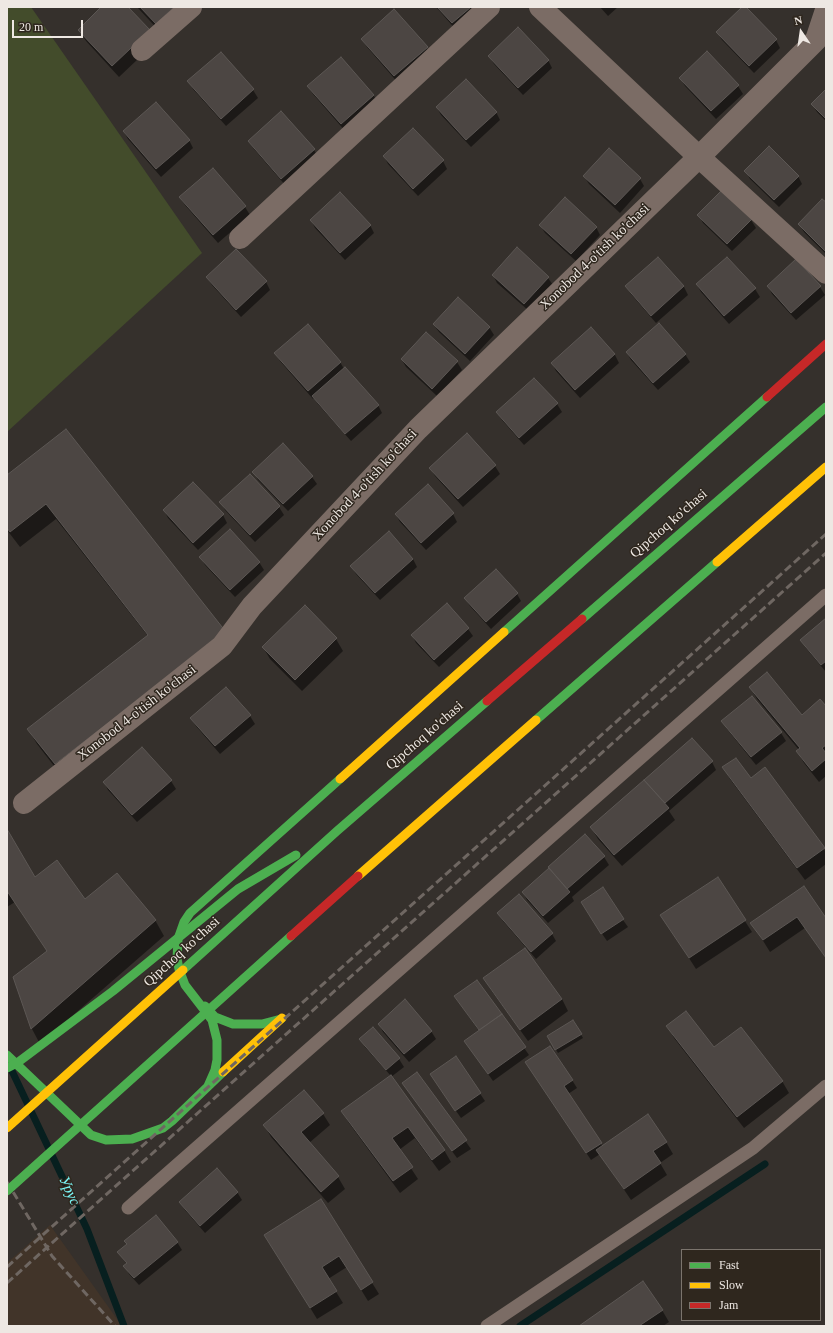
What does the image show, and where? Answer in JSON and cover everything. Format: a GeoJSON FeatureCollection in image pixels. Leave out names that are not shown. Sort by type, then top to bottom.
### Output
{"type":"FeatureCollection","features":[{"type":"Feature","properties":{"kind":"main road"},"geometry":{"type":"LineString","coordinates":[[208,1086],[215,1070],[217,1060],[217,1040],[215,1030],[212,1020],[184,985],[179,969],[177,948],[181,931],[190,914],[826,344]]}},
{"type":"Feature","properties":{"kind":"main road","name":"Qipchoq ko'chasi"},"geometry":{"type":"LineString","coordinates":[[7,1128],[337,831],[826,407]]}},
{"type":"Feature","properties":{"kind":"main road"},"geometry":{"type":"LineString","coordinates":[[7,1191],[363,871],[826,467]]}},
{"type":"Feature","properties":{"kind":"main road"},"geometry":{"type":"LineString","coordinates":[[7,1068],[17,1063],[113,991],[238,889],[337,831]]}},
{"type":"Feature","properties":{"kind":"main road"},"geometry":{"type":"LineString","coordinates":[[7,1055],[91,1135],[106,1140],[132,1139],[141,1137],[163,1128],[282,1018],[272,1022],[252,1025],[224,1022],[215,1017],[184,985]]}},
{"type":"Feature","properties":{"kind":"street"},"geometry":{"type":"LineString","coordinates":[[142,50],[191,7]]}},
{"type":"Feature","properties":{"kind":"street"},"geometry":{"type":"LineString","coordinates":[[240,238],[489,7]]}},
{"type":"Feature","properties":{"kind":"street"},"geometry":{"type":"LineString","coordinates":[[540,7],[699,157],[826,273]]}},
{"type":"Feature","properties":{"kind":"street","name":"Xonobod 4-o'tish ko'chasi"},"geometry":{"type":"LineString","coordinates":[[24,803],[222,646],[252,606],[418,429],[699,157],[816,40],[826,10]]}},
{"type":"Feature","properties":{"kind":"lane"},"geometry":{"type":"LineString","coordinates":[[128,1208],[826,594]]}},
{"type":"Feature","properties":{"kind":"lane"},"geometry":{"type":"LineString","coordinates":[[487,1326],[753,1148],[826,1086]]}},
{"type":"Feature","properties":{"kind":"shaded area"},"geometry":{"type":"Polygon","coordinates":[[[50,1225],[122,1326],[7,1326],[7,1263],[50,1225]]]}},
{"type":"Feature","properties":{"kind":"green space"},"geometry":{"type":"Polygon","coordinates":[[[7,7],[31,7],[202,253],[7,432],[7,7]]]}},
{"type":"Feature","properties":{"kind":"building"},"geometry":{"type":"Polygon","coordinates":[[[101,7],[128,7],[150,30],[112,66],[78,30],[101,7]]]}},
{"type":"Feature","properties":{"kind":"building"},"geometry":{"type":"Polygon","coordinates":[[[140,7],[174,7],[156,24],[140,7]]]}},
{"type":"Feature","properties":{"kind":"building"},"geometry":{"type":"Polygon","coordinates":[[[437,7],[471,7],[452,23],[437,7]]]}},
{"type":"Feature","properties":{"kind":"building"},"geometry":{"type":"Polygon","coordinates":[[[742,7],[746,7],[777,39],[749,66],[716,32],[742,7]]]}},
{"type":"Feature","properties":{"kind":"building"},"geometry":{"type":"Polygon","coordinates":[[[394,9],[428,47],[394,76],[361,39],[394,9]]]}},
{"type":"Feature","properties":{"kind":"building"},"geometry":{"type":"Polygon","coordinates":[[[518,27],[549,60],[518,88],[488,56],[518,27]]]}},
{"type":"Feature","properties":{"kind":"building"},"geometry":{"type":"Polygon","coordinates":[[[707,51],[739,85],[711,111],[679,78],[707,51]]]}},
{"type":"Feature","properties":{"kind":"building"},"geometry":{"type":"Polygon","coordinates":[[[221,52],[254,89],[221,119],[187,81],[221,52]]]}},
{"type":"Feature","properties":{"kind":"building"},"geometry":{"type":"Polygon","coordinates":[[[341,57],[374,95],[341,124],[307,86],[341,57]]]}},
{"type":"Feature","properties":{"kind":"building"},"geometry":{"type":"Polygon","coordinates":[[[466,79],[497,112],[466,140],[436,107],[466,79]]]}},
{"type":"Feature","properties":{"kind":"building"},"geometry":{"type":"Polygon","coordinates":[[[826,89],[826,119],[811,104],[826,89]]]}},
{"type":"Feature","properties":{"kind":"building"},"geometry":{"type":"Polygon","coordinates":[[[156,102],[190,140],[156,169],[123,131],[156,102]]]}},
{"type":"Feature","properties":{"kind":"building"},"geometry":{"type":"Polygon","coordinates":[[[281,111],[315,149],[281,179],[248,141],[281,111]]]}},
{"type":"Feature","properties":{"kind":"building"},"geometry":{"type":"Polygon","coordinates":[[[413,128],[444,160],[413,189],[383,156],[413,128]]]}},
{"type":"Feature","properties":{"kind":"building"},"geometry":{"type":"Polygon","coordinates":[[[769,146],[799,176],[774,200],[744,171],[769,146]]]}},
{"type":"Feature","properties":{"kind":"building"},"geometry":{"type":"Polygon","coordinates":[[[609,148],[641,178],[615,205],[583,176],[609,148]]]}},
{"type":"Feature","properties":{"kind":"building"},"geometry":{"type":"Polygon","coordinates":[[[213,168],[246,206],[213,235],[179,197],[213,168]]]}},
{"type":"Feature","properties":{"kind":"building"},"geometry":{"type":"Polygon","coordinates":[[[722,190],[752,219],[727,244],[697,215],[722,190]]]}},
{"type":"Feature","properties":{"kind":"building"},"geometry":{"type":"Polygon","coordinates":[[[340,192],[371,225],[340,253],[310,220],[340,192]]]}},
{"type":"Feature","properties":{"kind":"building"},"geometry":{"type":"Polygon","coordinates":[[[565,197],[597,227],[571,254],[539,225],[565,197]]]}},
{"type":"Feature","properties":{"kind":"building"},"geometry":{"type":"Polygon","coordinates":[[[822,199],[826,202],[826,252],[798,224],[822,199]]]}},
{"type":"Feature","properties":{"kind":"building"},"geometry":{"type":"Polygon","coordinates":[[[517,247],[549,277],[524,304],[492,275],[517,247]]]}},
{"type":"Feature","properties":{"kind":"building"},"geometry":{"type":"Polygon","coordinates":[[[236,249],[267,281],[236,310],[206,277],[236,249]]]}},
{"type":"Feature","properties":{"kind":"building"},"geometry":{"type":"Polygon","coordinates":[[[658,257],[684,286],[651,316],[625,286],[658,257]]]}},
{"type":"Feature","properties":{"kind":"building"},"geometry":{"type":"Polygon","coordinates":[[[727,257],[756,288],[724,316],[696,284],[727,257]]]}},
{"type":"Feature","properties":{"kind":"building"},"geometry":{"type":"Polygon","coordinates":[[[796,259],[821,286],[791,313],[767,286],[796,259]]]}},
{"type":"Feature","properties":{"kind":"building"},"geometry":{"type":"Polygon","coordinates":[[[458,297],[490,327],[465,354],[433,324],[458,297]]]}},
{"type":"Feature","properties":{"kind":"building"},"geometry":{"type":"Polygon","coordinates":[[[659,323],[686,354],[653,383],[626,352],[659,323]]]}},
{"type":"Feature","properties":{"kind":"building"},"geometry":{"type":"Polygon","coordinates":[[[308,324],[341,362],[308,391],[274,353],[308,324]]]}},
{"type":"Feature","properties":{"kind":"building"},"geometry":{"type":"Polygon","coordinates":[[[591,327],[615,354],[575,390],[551,363],[591,327]]]}},
{"type":"Feature","properties":{"kind":"building"},"geometry":{"type":"Polygon","coordinates":[[[426,332],[458,361],[432,389],[401,359],[426,332]]]}},
{"type":"Feature","properties":{"kind":"building"},"geometry":{"type":"Polygon","coordinates":[[[345,367],[379,405],[345,434],[312,396],[345,367]]]}},
{"type":"Feature","properties":{"kind":"building"},"geometry":{"type":"Polygon","coordinates":[[[534,378],[558,403],[519,438],[496,412],[534,378]]]}},
{"type":"Feature","properties":{"kind":"building"},"geometry":{"type":"Polygon","coordinates":[[[66,429],[226,632],[55,764],[27,729],[148,635],[46,504],[10,532],[7,528],[7,475],[66,429]]]}},
{"type":"Feature","properties":{"kind":"building"},"geometry":{"type":"Polygon","coordinates":[[[467,433],[496,465],[458,499],[429,468],[467,433]]]}},
{"type":"Feature","properties":{"kind":"building"},"geometry":{"type":"Polygon","coordinates":[[[283,443],[313,476],[283,504],[252,472],[283,443]]]}},
{"type":"Feature","properties":{"kind":"building"},"geometry":{"type":"Polygon","coordinates":[[[250,474],[280,506],[250,535],[219,502],[250,474]]]}},
{"type":"Feature","properties":{"kind":"building"},"geometry":{"type":"Polygon","coordinates":[[[193,482],[224,514],[193,543],[163,510],[193,482]]]}},
{"type":"Feature","properties":{"kind":"building"},"geometry":{"type":"Polygon","coordinates":[[[428,484],[454,513],[421,543],[395,514],[428,484]]]}},
{"type":"Feature","properties":{"kind":"building"},"geometry":{"type":"Polygon","coordinates":[[[230,529],[260,562],[230,590],[199,557],[230,529]]]}},
{"type":"Feature","properties":{"kind":"building"},"geometry":{"type":"Polygon","coordinates":[[[389,531],[413,559],[375,593],[350,566],[389,531]]]}},
{"type":"Feature","properties":{"kind":"building"},"geometry":{"type":"Polygon","coordinates":[[[496,569],[518,593],[486,622],[464,598],[496,569]]]}},
{"type":"Feature","properties":{"kind":"building"},"geometry":{"type":"Polygon","coordinates":[[[447,603],[469,628],[434,660],[411,635],[447,603]]]}},
{"type":"Feature","properties":{"kind":"building"},"geometry":{"type":"Polygon","coordinates":[[[305,605],[337,638],[295,680],[262,647],[305,605]]]}},
{"type":"Feature","properties":{"kind":"building"},"geometry":{"type":"Polygon","coordinates":[[[826,618],[826,661],[821,665],[800,640],[826,618]]]}},
{"type":"Feature","properties":{"kind":"building"},"geometry":{"type":"Polygon","coordinates":[[[767,672],[802,715],[820,699],[826,706],[826,745],[822,748],[826,753],[826,759],[812,771],[796,751],[800,748],[749,687],[767,672]]]}},
{"type":"Feature","properties":{"kind":"building"},"geometry":{"type":"Polygon","coordinates":[[[226,687],[251,715],[215,746],[190,718],[226,687]]]}},
{"type":"Feature","properties":{"kind":"building"},"geometry":{"type":"Polygon","coordinates":[[[752,696],[782,732],[751,757],[721,721],[752,696]]]}},
{"type":"Feature","properties":{"kind":"building"},"geometry":{"type":"Polygon","coordinates":[[[692,738],[713,761],[665,803],[644,780],[692,738]]]}},
{"type":"Feature","properties":{"kind":"building"},"geometry":{"type":"Polygon","coordinates":[[[142,747],[172,780],[132,815],[103,782],[142,747]]]}},
{"type":"Feature","properties":{"kind":"building"},"geometry":{"type":"Polygon","coordinates":[[[736,758],[751,778],[765,767],[825,848],[797,868],[722,767],[736,758]]]}},
{"type":"Feature","properties":{"kind":"building"},"geometry":{"type":"Polygon","coordinates":[[[644,780],[669,808],[614,855],[590,827],[644,780]]]}},
{"type":"Feature","properties":{"kind":"building"},"geometry":{"type":"Polygon","coordinates":[[[7,829],[35,877],[57,860],[85,899],[117,873],[156,920],[31,1029],[13,977],[47,951],[7,891],[7,829]]]}},
{"type":"Feature","properties":{"kind":"building"},"geometry":{"type":"Polygon","coordinates":[[[585,834],[605,856],[567,889],[548,867],[585,834]]]}},
{"type":"Feature","properties":{"kind":"building"},"geometry":{"type":"Polygon","coordinates":[[[549,868],[570,892],[543,916],[522,892],[549,868]]]}},
{"type":"Feature","properties":{"kind":"building"},"geometry":{"type":"Polygon","coordinates":[[[718,877],[746,920],[689,958],[660,915],[718,877]]]}},
{"type":"Feature","properties":{"kind":"building"},"geometry":{"type":"Polygon","coordinates":[[[804,886],[826,918],[826,958],[797,917],[763,940],[750,923],[804,886]]]}},
{"type":"Feature","properties":{"kind":"building"},"geometry":{"type":"Polygon","coordinates":[[[603,887],[624,919],[601,934],[581,902],[603,887]]]}},
{"type":"Feature","properties":{"kind":"building"},"geometry":{"type":"Polygon","coordinates":[[[519,894],[553,933],[531,952],[497,913],[519,894]]]}},
{"type":"Feature","properties":{"kind":"building"},"geometry":{"type":"Polygon","coordinates":[[[525,948],[562,999],[520,1030],[483,978],[525,948]]]}},
{"type":"Feature","properties":{"kind":"building"},"geometry":{"type":"Polygon","coordinates":[[[477,980],[502,1014],[479,1030],[454,996],[477,980]]]}},
{"type":"Feature","properties":{"kind":"building"},"geometry":{"type":"Polygon","coordinates":[[[405,999],[432,1031],[404,1054],[378,1024],[405,999]]]}},
{"type":"Feature","properties":{"kind":"building"},"geometry":{"type":"Polygon","coordinates":[[[686,1011],[714,1047],[741,1027],[783,1081],[737,1117],[666,1026],[686,1011]]]}},
{"type":"Feature","properties":{"kind":"building"},"geometry":{"type":"Polygon","coordinates":[[[502,1014],[526,1047],[488,1074],[464,1041],[502,1014]]]}},
{"type":"Feature","properties":{"kind":"building"},"geometry":{"type":"Polygon","coordinates":[[[573,1020],[582,1034],[555,1050],[547,1036],[573,1020]]]}},
{"type":"Feature","properties":{"kind":"building"},"geometry":{"type":"Polygon","coordinates":[[[373,1027],[400,1058],[386,1070],[359,1039],[373,1027]]]}},
{"type":"Feature","properties":{"kind":"building"},"geometry":{"type":"Polygon","coordinates":[[[550,1046],[573,1080],[564,1086],[602,1143],[586,1153],[525,1062],[550,1046]]]}},
{"type":"Feature","properties":{"kind":"building"},"geometry":{"type":"Polygon","coordinates":[[[456,1056],[481,1093],[455,1111],[430,1074],[456,1056]]]}},
{"type":"Feature","properties":{"kind":"building"},"geometry":{"type":"Polygon","coordinates":[[[417,1072],[467,1140],[452,1151],[402,1083],[417,1072]]]}},
{"type":"Feature","properties":{"kind":"building"},"geometry":{"type":"Polygon","coordinates":[[[391,1075],[445,1150],[432,1160],[408,1127],[392,1138],[413,1167],[393,1181],[341,1111],[391,1075]]]}},
{"type":"Feature","properties":{"kind":"building"},"geometry":{"type":"Polygon","coordinates":[[[304,1090],[324,1113],[301,1132],[339,1176],[321,1192],[263,1125],[304,1090]]]}},
{"type":"Feature","properties":{"kind":"building"},"geometry":{"type":"Polygon","coordinates":[[[648,1114],[667,1142],[653,1151],[661,1163],[624,1189],[596,1150],[648,1114]]]}},
{"type":"Feature","properties":{"kind":"building"},"geometry":{"type":"Polygon","coordinates":[[[217,1168],[238,1192],[200,1226],[179,1202],[217,1168]]]}},
{"type":"Feature","properties":{"kind":"building"},"geometry":{"type":"Polygon","coordinates":[[[321,1199],[373,1282],[361,1290],[339,1256],[322,1267],[337,1291],[310,1308],[264,1235],[321,1199]]]}},
{"type":"Feature","properties":{"kind":"building"},"geometry":{"type":"Polygon","coordinates":[[[156,1215],[178,1242],[134,1278],[123,1266],[127,1263],[117,1252],[127,1244],[124,1241],[156,1215]]]}},
{"type":"Feature","properties":{"kind":"building"},"geometry":{"type":"Polygon","coordinates":[[[643,1281],[663,1310],[639,1326],[579,1326],[643,1281]]]}},
{"type":"Feature","properties":{"kind":"waterway","name":"Урус"},"geometry":{"type":"LineString","coordinates":[[12,1071],[87,1229],[124,1326]]}},
{"type":"Feature","properties":{"kind":"waterway"},"geometry":{"type":"LineString","coordinates":[[520,1326],[765,1164]]}},
{"type":"Feature","properties":{"kind":"railway"},"geometry":{"type":"LineString","coordinates":[[7,1267],[826,534]]}},
{"type":"Feature","properties":{"kind":"railway"},"geometry":{"type":"LineString","coordinates":[[7,1283],[826,553]]}},
{"type":"Feature","properties":{"kind":"railway"},"geometry":{"type":"LineString","coordinates":[[7,1182],[52,1256],[115,1326]]}},
{"type":"Feature","properties":{"kind":"traffic: fast"},"geometry":{"type":"LineString","coordinates":[[504,632],[767,397]]}},
{"type":"Feature","properties":{"kind":"traffic: fast"},"geometry":{"type":"LineString","coordinates":[[582,619],[826,407]]}},
{"type":"Feature","properties":{"kind":"traffic: fast"},"geometry":{"type":"LineString","coordinates":[[536,720],[717,562]]}},
{"type":"Feature","properties":{"kind":"traffic: fast"},"geometry":{"type":"LineString","coordinates":[[183,970],[337,831],[487,701]]}},
{"type":"Feature","properties":{"kind":"traffic: fast"},"geometry":{"type":"LineString","coordinates":[[208,1086],[215,1070],[217,1060],[217,1040],[212,1020],[185,985],[179,969],[177,959],[178,939],[184,922],[190,913],[340,779]]}},
{"type":"Feature","properties":{"kind":"traffic: fast"},"geometry":{"type":"LineString","coordinates":[[7,1068],[17,1063],[113,991],[238,889],[296,855]]}},
{"type":"Feature","properties":{"kind":"traffic: fast"},"geometry":{"type":"LineString","coordinates":[[7,1191],[291,936]]}},
{"type":"Feature","properties":{"kind":"traffic: fast"},"geometry":{"type":"LineString","coordinates":[[205,1006],[215,1017],[233,1024],[262,1024],[281,1019]]}},
{"type":"Feature","properties":{"kind":"traffic: fast"},"geometry":{"type":"LineString","coordinates":[[7,1055],[91,1135],[106,1140],[132,1139],[163,1128],[223,1072]]}},
{"type":"Feature","properties":{"kind":"traffic: slow"},"geometry":{"type":"LineString","coordinates":[[717,562],[826,467]]}},
{"type":"Feature","properties":{"kind":"traffic: slow"},"geometry":{"type":"LineString","coordinates":[[340,779],[504,632]]}},
{"type":"Feature","properties":{"kind":"traffic: slow"},"geometry":{"type":"LineString","coordinates":[[358,876],[536,720]]}},
{"type":"Feature","properties":{"kind":"traffic: slow"},"geometry":{"type":"LineString","coordinates":[[7,1128],[183,970]]}},
{"type":"Feature","properties":{"kind":"traffic: slow"},"geometry":{"type":"LineString","coordinates":[[223,1072],[282,1018]]}},
{"type":"Feature","properties":{"kind":"traffic: jam"},"geometry":{"type":"LineString","coordinates":[[767,397],[826,344]]}},
{"type":"Feature","properties":{"kind":"traffic: jam"},"geometry":{"type":"LineString","coordinates":[[487,701],[582,619]]}},
{"type":"Feature","properties":{"kind":"traffic: jam"},"geometry":{"type":"LineString","coordinates":[[291,936],[358,876]]}}]}
